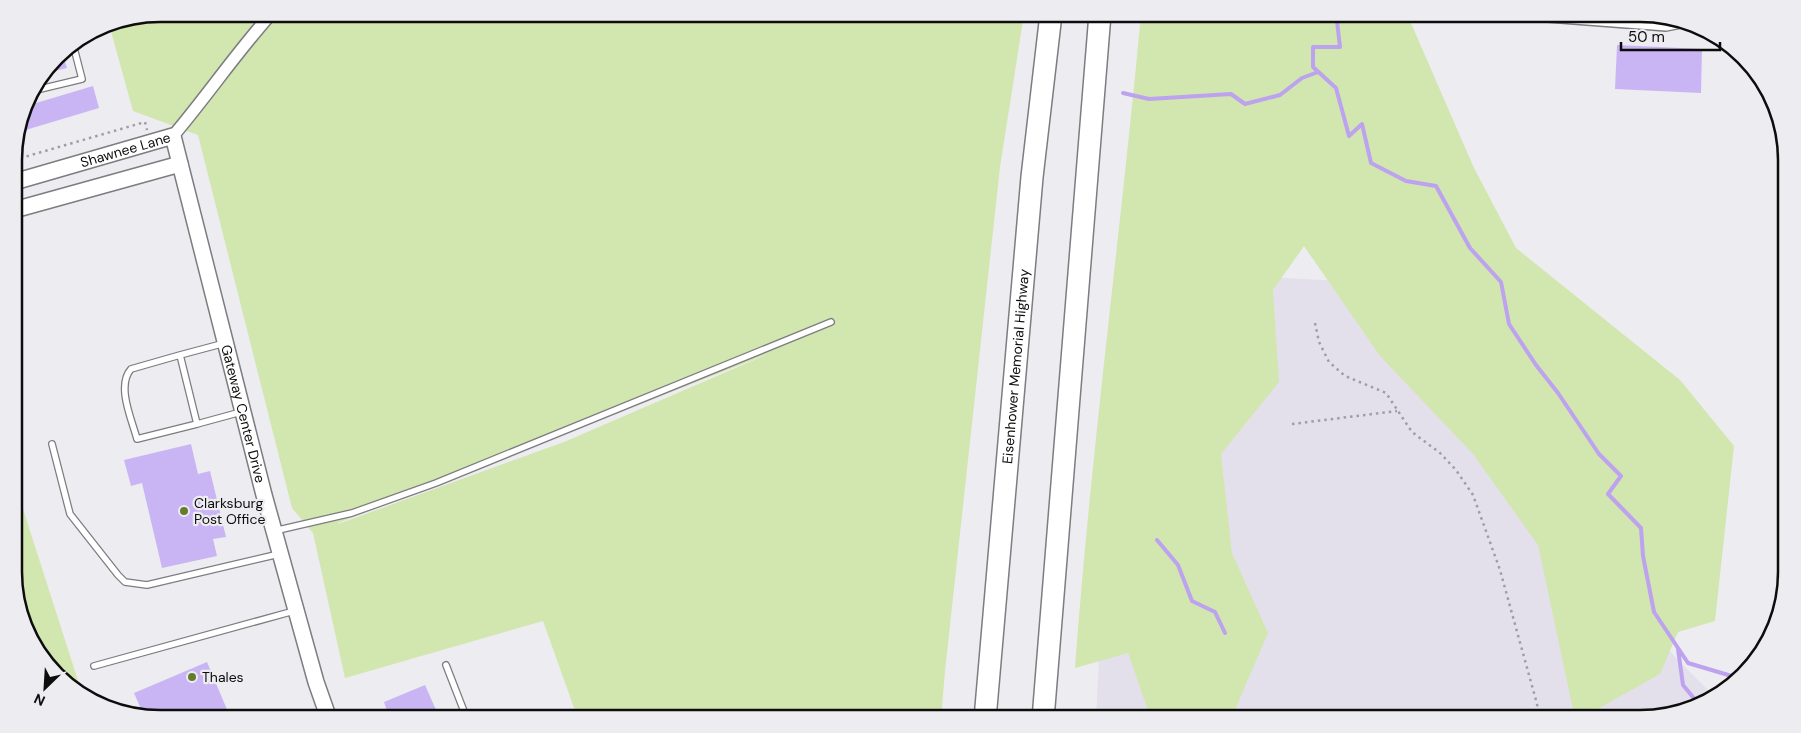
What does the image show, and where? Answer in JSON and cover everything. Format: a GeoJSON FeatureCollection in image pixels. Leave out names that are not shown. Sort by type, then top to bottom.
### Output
{"type":"FeatureCollection","features":[{"type":"Feature","properties":{"kind":"highway","name":"Eisenhower Memorial Highway"},"geometry":{"type":"LineString","coordinates":[[986,710],[1032,177],[1050,22]]}},
{"type":"Feature","properties":{"kind":"highway"},"geometry":{"type":"LineString","coordinates":[[1044,710],[1099,22]]}},
{"type":"Feature","properties":{"kind":"street","name":"Shawnee Lane"},"geometry":{"type":"LineString","coordinates":[[23,179],[173,136],[206,97],[241,48],[264,22]]}},
{"type":"Feature","properties":{"kind":"street"},"geometry":{"type":"LineString","coordinates":[[1626,22],[1664,25]]}},
{"type":"Feature","properties":{"kind":"street","name":"Gateway Center Drive"},"geometry":{"type":"LineString","coordinates":[[173,136],[274,531],[316,682],[326,710]]}},
{"type":"Feature","properties":{"kind":"street","name":"Shawnee Lane"},"geometry":{"type":"LineString","coordinates":[[23,208],[180,164]]}},
{"type":"Feature","properties":{"kind":"lane"},"geometry":{"type":"LineString","coordinates":[[43,88],[82,79],[75,52]]}},
{"type":"Feature","properties":{"kind":"lane"},"geometry":{"type":"LineString","coordinates":[[274,531],[352,513],[436,483],[831,322]]}},
{"type":"Feature","properties":{"kind":"lane"},"geometry":{"type":"LineString","coordinates":[[227,342],[131,369],[126,374],[124,385],[137,439],[244,412]]}},
{"type":"Feature","properties":{"kind":"lane"},"geometry":{"type":"LineString","coordinates":[[180,355],[197,424]]}},
{"type":"Feature","properties":{"kind":"lane"},"geometry":{"type":"LineString","coordinates":[[52,444],[70,514],[118,576],[125,582],[147,584],[281,554]]}},
{"type":"Feature","properties":{"kind":"lane"},"geometry":{"type":"LineString","coordinates":[[94,666],[296,611]]}},
{"type":"Feature","properties":{"kind":"lane"},"geometry":{"type":"LineString","coordinates":[[446,665],[464,710]]}},
{"type":"Feature","properties":{"kind":"path"},"geometry":{"type":"LineString","coordinates":[[1315,324],[1319,342],[1332,366],[1345,376],[1386,393],[1412,432],[1440,453],[1456,470],[1473,495],[1500,570],[1538,710]]}},
{"type":"Feature","properties":{"kind":"path"},"geometry":{"type":"LineString","coordinates":[[1292,424],[1397,412]]}},
{"type":"Feature","properties":{"kind":"shaded area"},"geometry":{"type":"Polygon","coordinates":[[[1119,269],[1379,283],[1555,517],[1676,658],[1710,692],[1685,703],[1668,708],[1650,710],[1096,710],[1119,269]]]}},
{"type":"Feature","properties":{"kind":"green space"},"geometry":{"type":"Polygon","coordinates":[[[160,22],[1023,22],[1000,167],[942,710],[575,710],[543,621],[345,678],[313,533],[292,508],[198,135],[133,111],[111,32],[133,25],[160,22]],[[768,354],[338,523],[564,442],[768,354]]]}},
{"type":"Feature","properties":{"kind":"green space"},"geometry":{"type":"Polygon","coordinates":[[[1140,22],[1410,22],[1474,168],[1516,248],[1680,380],[1734,446],[1715,621],[1678,632],[1660,674],[1596,710],[1573,710],[1538,545],[1473,454],[1380,356],[1304,246],[1273,290],[1279,382],[1221,454],[1232,553],[1268,633],[1235,710],[1148,710],[1128,653],[1075,668],[1089,504],[1140,22]]]}},
{"type":"Feature","properties":{"kind":"green space"},"geometry":{"type":"Polygon","coordinates":[[[22,506],[79,683],[70,677],[70,663],[56,663],[37,634],[25,600],[22,573],[22,506]]]}},
{"type":"Feature","properties":{"kind":"building"},"geometry":{"type":"Polygon","coordinates":[[[1617,45],[1702,49],[1701,93],[1615,89],[1617,45]]]}},
{"type":"Feature","properties":{"kind":"building"},"geometry":{"type":"Polygon","coordinates":[[[65,61],[67,68],[56,71],[65,61]]]}},
{"type":"Feature","properties":{"kind":"building"},"geometry":{"type":"Polygon","coordinates":[[[93,86],[99,108],[26,130],[35,103],[93,86]]]}},
{"type":"Feature","properties":{"kind":"building","name":"Clarksburg Post Office"},"geometry":{"type":"Polygon","coordinates":[[[191,444],[198,474],[210,471],[226,537],[213,539],[217,556],[162,568],[142,483],[131,486],[124,460],[191,444]]]}},
{"type":"Feature","properties":{"kind":"building","name":"Thales"},"geometry":{"type":"Polygon","coordinates":[[[207,662],[227,710],[141,709],[134,693],[207,662]]]}},
{"type":"Feature","properties":{"kind":"building"},"geometry":{"type":"Polygon","coordinates":[[[425,685],[436,710],[387,710],[384,702],[425,685]]]}},
{"type":"Feature","properties":{"kind":"waterway"},"geometry":{"type":"LineString","coordinates":[[1337,22],[1340,47],[1313,47],[1313,67],[1336,88],[1349,136],[1362,124],[1371,163],[1406,181],[1436,186],[1470,248],[1501,282],[1509,324],[1599,454],[1621,476],[1608,494],[1641,528],[1643,556],[1654,612],[1688,663],[1732,676]]}},
{"type":"Feature","properties":{"kind":"waterway"},"geometry":{"type":"LineString","coordinates":[[1123,93],[1149,99],[1231,94],[1245,104],[1280,95],[1302,78],[1318,72]]}},
{"type":"Feature","properties":{"kind":"waterway"},"geometry":{"type":"LineString","coordinates":[[1157,540],[1178,565],[1192,601],[1215,612],[1225,633]]}},
{"type":"Feature","properties":{"kind":"waterway"},"geometry":{"type":"LineString","coordinates":[[1678,649],[1683,685],[1695,700]]}},
{"type":"Feature","properties":{"kind":"place","name":"Clarksburg Post Office"},"geometry":{"type":"Point","coordinates":[184,511]}},
{"type":"Feature","properties":{"kind":"place","name":"Thales"},"geometry":{"type":"Point","coordinates":[192,677]}}]}
